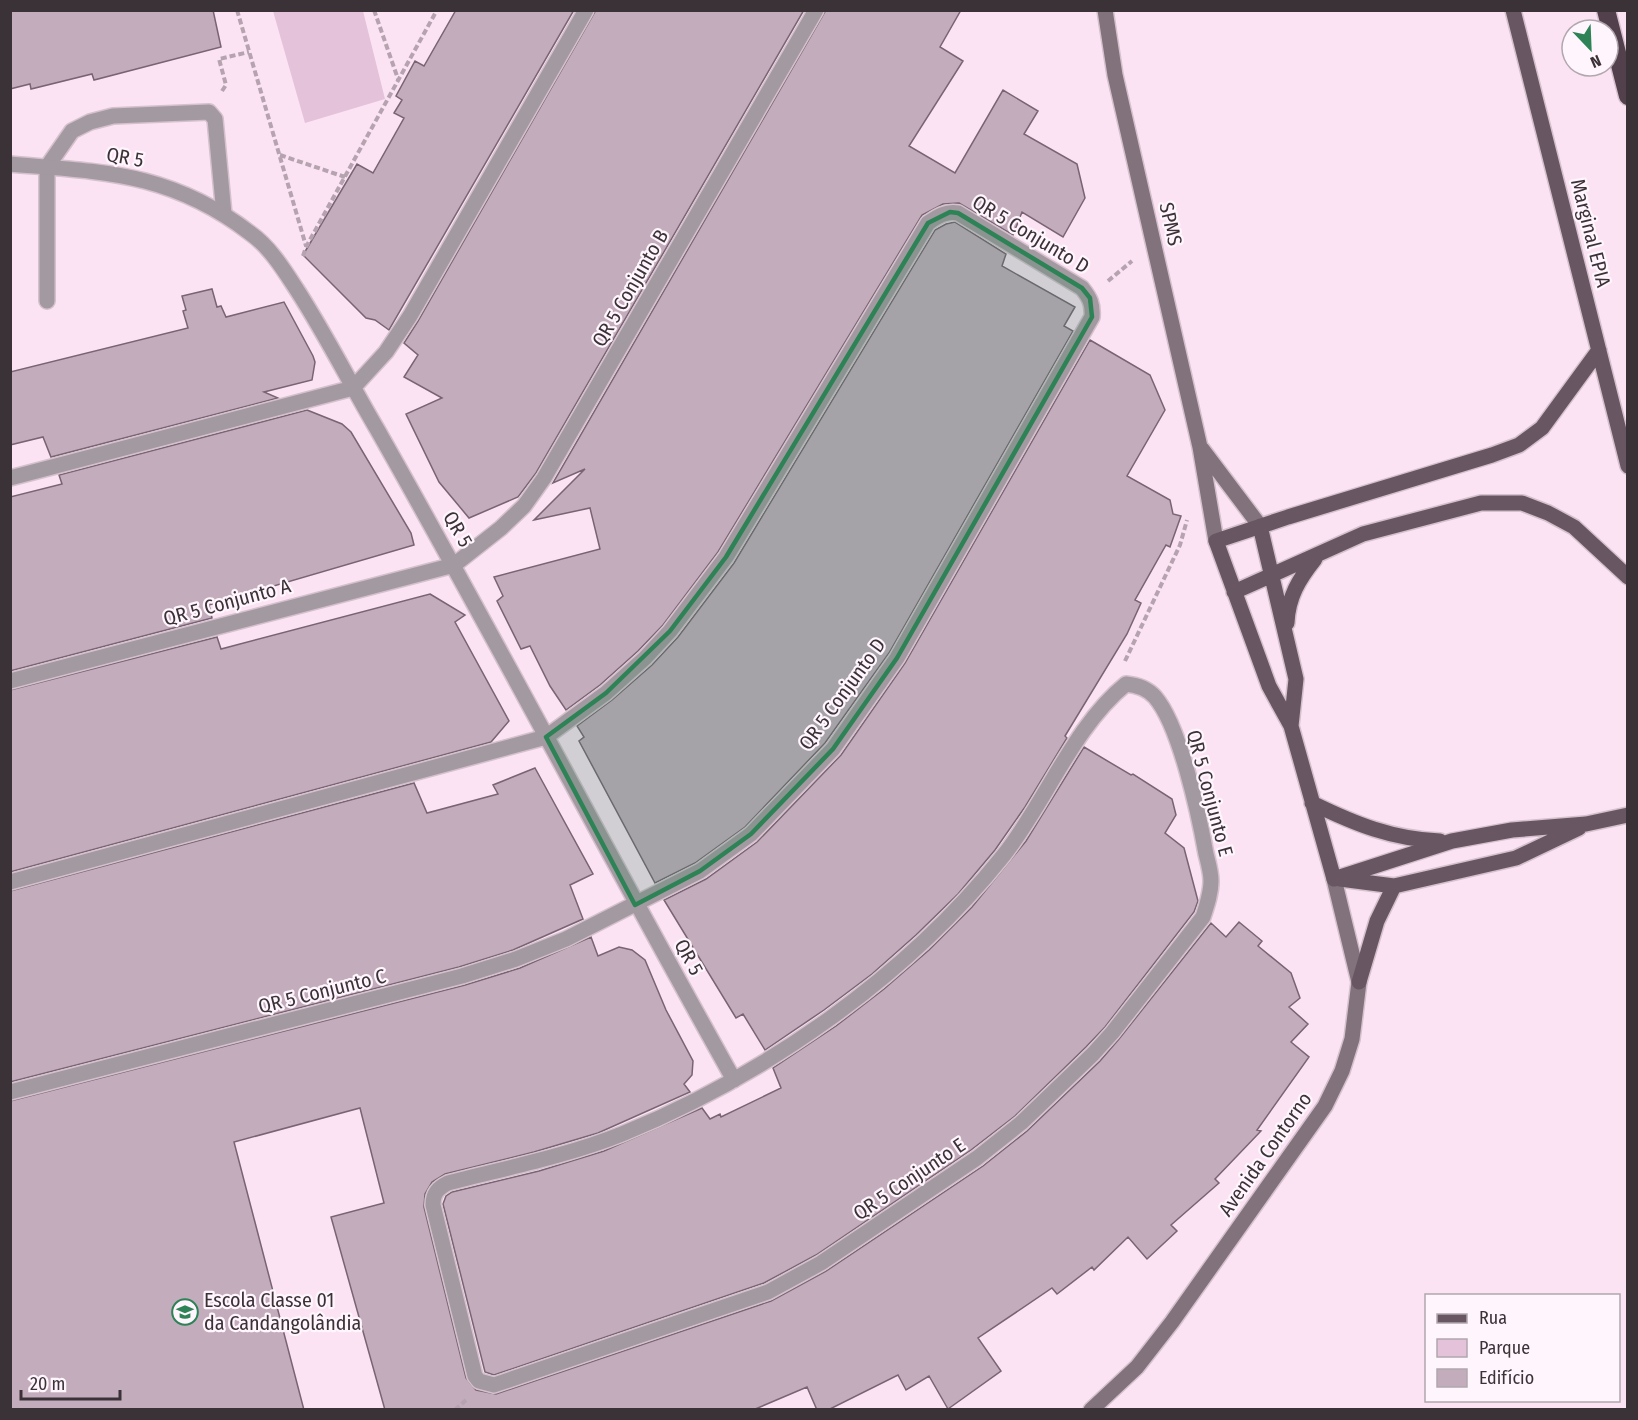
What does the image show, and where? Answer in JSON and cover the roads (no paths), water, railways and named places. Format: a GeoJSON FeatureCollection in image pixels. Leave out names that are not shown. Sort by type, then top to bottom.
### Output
{"type":"FeatureCollection","features":[{"type":"Feature","properties":{"kind":"highway"},"geometry":{"type":"LineString","coordinates":[[1606,10],[1628,96]]}},
{"type":"Feature","properties":{"kind":"main road","name":"Marginal EPIA"},"geometry":{"type":"LineString","coordinates":[[1514,10],[1628,466]]}},
{"type":"Feature","properties":{"kind":"main road"},"geometry":{"type":"LineString","coordinates":[[1334,879],[1291,726],[1269,686],[1216,541],[1519,445],[1542,428],[1599,350]]}},
{"type":"Feature","properties":{"kind":"main road"},"geometry":{"type":"LineString","coordinates":[[1234,592],[1363,534],[1481,503],[1522,503],[1548,513],[1574,528],[1628,577]]}},
{"type":"Feature","properties":{"kind":"main road"},"geometry":{"type":"LineString","coordinates":[[1260,526],[1296,679],[1291,726]]}},
{"type":"Feature","properties":{"kind":"main road"},"geometry":{"type":"LineString","coordinates":[[1287,635],[1292,592],[1299,579],[1319,555]]}},
{"type":"Feature","properties":{"kind":"main road"},"geometry":{"type":"LineString","coordinates":[[1312,803],[1351,822],[1373,829],[1414,840],[1452,841]]}},
{"type":"Feature","properties":{"kind":"main road"},"geometry":{"type":"LineString","coordinates":[[1334,879],[1452,841],[1512,830],[1586,824],[1628,815]]}},
{"type":"Feature","properties":{"kind":"main road"},"geometry":{"type":"LineString","coordinates":[[1334,879],[1394,886],[1516,858],[1586,824]]}},
{"type":"Feature","properties":{"kind":"main road"},"geometry":{"type":"LineString","coordinates":[[1359,982],[1377,921],[1394,886]]}},
{"type":"Feature","properties":{"kind":"street"},"geometry":{"type":"LineString","coordinates":[[10,478],[354,388],[386,352],[410,316],[586,10]]}},
{"type":"Feature","properties":{"kind":"street","name":"QR 5 Conjunto B"},"geometry":{"type":"LineString","coordinates":[[454,565],[501,528],[524,506],[544,478],[816,10]]}},
{"type":"Feature","properties":{"kind":"street","name":"SPMS"},"geometry":{"type":"LineString","coordinates":[[1105,10],[1115,75],[1200,447],[1216,541]]}},
{"type":"Feature","properties":{"kind":"street"},"geometry":{"type":"LineString","coordinates":[[46,301],[47,167],[72,131],[90,122],[113,116],[209,112],[215,119],[224,214]]}},
{"type":"Feature","properties":{"kind":"street","name":"QR 5"},"geometry":{"type":"LineString","coordinates":[[10,164],[145,181],[188,196],[224,214],[254,235],[278,261],[354,388],[454,565],[635,905],[734,1080]]}},
{"type":"Feature","properties":{"kind":"street","name":"QR 5 Conjunto D"},"geometry":{"type":"LineString","coordinates":[[546,737],[606,693],[645,657],[670,631],[726,557],[928,223],[950,212],[958,213],[1082,288],[1090,298],[1093,308],[1092,317],[897,658],[833,749],[751,834],[700,871],[635,905]]}},
{"type":"Feature","properties":{"kind":"street","name":"SPMS"},"geometry":{"type":"LineString","coordinates":[[1200,447],[1260,526]]}},
{"type":"Feature","properties":{"kind":"street","name":"QR 5 Conjunto A"},"geometry":{"type":"LineString","coordinates":[[10,681],[454,565]]}},
{"type":"Feature","properties":{"kind":"street","name":"QR 5 Conjunto E"},"geometry":{"type":"LineString","coordinates":[[1126,684],[1138,685],[1154,695],[1165,711],[1181,753],[1203,837],[1211,880],[1208,904],[1203,917],[1112,1033],[1092,1054],[1021,1122],[977,1158],[796,1278],[768,1292],[494,1385],[479,1381],[475,1376],[433,1205],[436,1191],[448,1183],[577,1150],[621,1134],[734,1080],[842,1011],[881,980],[949,916],[1003,856],[1097,711],[1112,695],[1126,684]]}},
{"type":"Feature","properties":{"kind":"street"},"geometry":{"type":"LineString","coordinates":[[10,882],[546,737]]}},
{"type":"Feature","properties":{"kind":"street","name":"Avenida Contorno"},"geometry":{"type":"LineString","coordinates":[[1091,1410],[1137,1368],[1173,1322],[1325,1106],[1342,1071],[1352,1039],[1359,982],[1334,879]]}},
{"type":"Feature","properties":{"kind":"street","name":"QR 5 Conjunto C"},"geometry":{"type":"LineString","coordinates":[[10,1092],[462,976],[516,959],[566,939],[635,905]]}},
{"type":"Feature","properties":{"kind":"place","name":"Escola Classe 01 da Candangolândia"},"geometry":{"type":"Point","coordinates":[185,1312]}}]}
